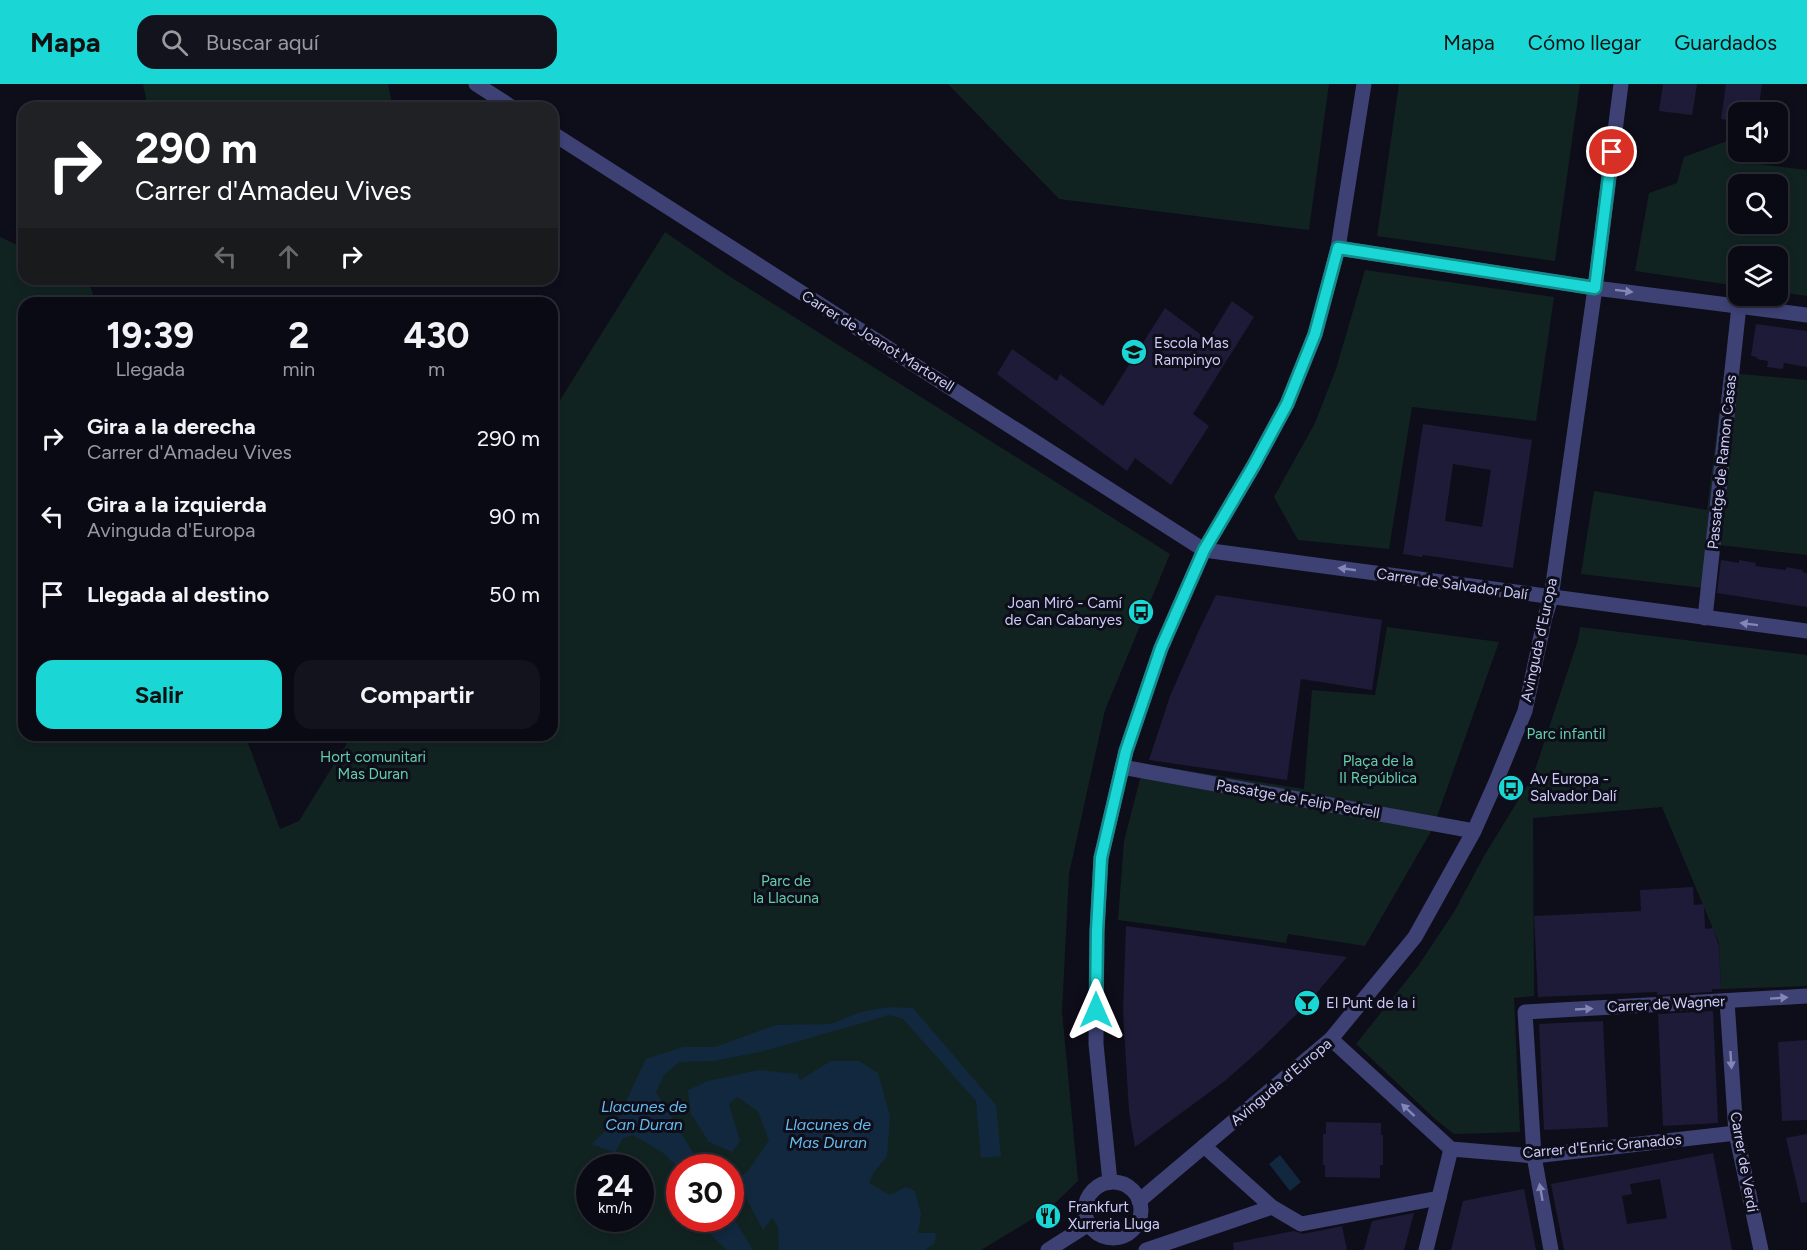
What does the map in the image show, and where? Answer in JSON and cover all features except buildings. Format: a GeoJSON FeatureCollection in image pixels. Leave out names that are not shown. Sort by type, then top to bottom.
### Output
{"type":"FeatureCollection","features":[{"type":"Feature","properties":{"kind":"street"},"geometry":{"type":"LineString","coordinates":[[476,84],[504,102]]}},
{"type":"Feature","properties":{"kind":"street"},"geometry":{"type":"LineString","coordinates":[[1110,1182],[1096,1044],[1097,931],[1101,858],[1122,767],[1161,648],[1204,550],[1287,404],[1315,334],[1338,248],[1364,84]]}},
{"type":"Feature","properties":{"kind":"street","name":"Avinguda d'Europa"},"geometry":{"type":"LineString","coordinates":[[1139,1201],[1331,1039],[1414,937],[1474,831],[1496,784],[1525,711],[1551,598],[1621,84]]}},
{"type":"Feature","properties":{"kind":"street","name":"Carrer de Joanot Martorell"},"geometry":{"type":"LineString","coordinates":[[558,137],[1170,526],[1204,550]]}},
{"type":"Feature","properties":{"kind":"street"},"geometry":{"type":"LineString","coordinates":[[1338,248],[1595,288],[1728,305]]}},
{"type":"Feature","properties":{"kind":"street"},"geometry":{"type":"LineString","coordinates":[[1738,306],[1807,315]]}},
{"type":"Feature","properties":{"kind":"street","name":"Passatge de Ramon Casas"},"geometry":{"type":"LineString","coordinates":[[1705,618],[1738,306]]}},
{"type":"Feature","properties":{"kind":"street","name":"Carrer de Salvador Dalí"},"geometry":{"type":"LineString","coordinates":[[1204,550],[1807,632]]}},
{"type":"Feature","properties":{"kind":"street","name":"Passatge de Felip Pedrell"},"geometry":{"type":"LineString","coordinates":[[1122,767],[1474,831]]}},
{"type":"Feature","properties":{"kind":"street","name":"Carrer de Wagner"},"geometry":{"type":"LineString","coordinates":[[1534,1156],[1525,1011],[1807,996]]}},
{"type":"Feature","properties":{"kind":"street","name":"Carrer de Verdi"},"geometry":{"type":"LineString","coordinates":[[1727,1001],[1736,1133],[1761,1250]]}},
{"type":"Feature","properties":{"kind":"street"},"geometry":{"type":"LineString","coordinates":[[1331,1039],[1451,1149],[1426,1250]]}},
{"type":"Feature","properties":{"kind":"street","name":"Carrer d'Enric Granados"},"geometry":{"type":"LineString","coordinates":[[1451,1149],[1534,1156],[1736,1133]]}},
{"type":"Feature","properties":{"kind":"street"},"geometry":{"type":"LineString","coordinates":[[1204,1146],[1272,1207],[1301,1224],[1438,1198]]}},
{"type":"Feature","properties":{"kind":"street"},"geometry":{"type":"LineString","coordinates":[[1534,1156],[1551,1250]]}},
{"type":"Feature","properties":{"kind":"street"},"geometry":{"type":"LineString","coordinates":[[1110,1182],[1125,1185],[1135,1193],[1139,1201],[1141,1209],[1138,1221],[1128,1233],[1124,1243],[1100,1234],[1089,1224],[1085,1209],[1087,1199],[1093,1190],[1110,1182]]}},
{"type":"Feature","properties":{"kind":"street"},"geometry":{"type":"LineString","coordinates":[[1146,1250],[1272,1207]]}},
{"type":"Feature","properties":{"kind":"street"},"geometry":{"type":"LineString","coordinates":[[1048,1250],[1089,1224]]}},
{"type":"Feature","properties":{"kind":"green space"},"geometry":{"type":"Polygon","coordinates":[[[143,84],[388,84],[392,102],[147,102],[143,84]]]}},
{"type":"Feature","properties":{"kind":"green space"},"geometry":{"type":"Polygon","coordinates":[[[948,84],[1329,84],[1309,230],[1059,199],[948,84]]]}},
{"type":"Feature","properties":{"kind":"green space"},"geometry":{"type":"Polygon","coordinates":[[[1399,84],[1580,84],[1555,261],[1377,236],[1399,84]]]}},
{"type":"Feature","properties":{"kind":"green space"},"geometry":{"type":"Polygon","coordinates":[[[1728,141],[1728,162],[1758,162],[1758,164],[1807,170],[1807,296],[1788,293],[1788,246],[1728,246],[1728,285],[1635,271],[1649,193],[1677,183],[1684,157],[1728,141]]]}},
{"type":"Feature","properties":{"kind":"green space","name":"Parc de la Llacuna"},"geometry":{"type":"Polygon","coordinates":[[[665,232],[726,274],[1170,554],[1105,710],[1069,874],[1062,1011],[1078,1181],[1049,1209],[981,1250],[0,1250],[0,237],[18,245],[18,285],[90,285],[94,297],[18,297],[18,741],[247,741],[280,829],[299,821],[348,741],[558,741],[558,403],[665,232]]]}},
{"type":"Feature","properties":{"kind":"green space"},"geometry":{"type":"Polygon","coordinates":[[[1365,270],[1554,297],[1536,421],[1412,407],[1389,549],[1298,540],[1274,497],[1315,423],[1336,369],[1365,270]]]}},
{"type":"Feature","properties":{"kind":"green space"},"geometry":{"type":"Polygon","coordinates":[[[1724,374],[1807,380],[1807,555],[1719,545],[1712,589],[1581,574],[1594,491],[1707,510],[1724,374]]]}},
{"type":"Feature","properties":{"kind":"green space","name":"Plaça de la II República"},"geometry":{"type":"Polygon","coordinates":[[[1387,627],[1499,642],[1433,828],[1365,946],[1288,934],[1286,943],[1118,920],[1124,841],[1144,764],[1304,789],[1312,690],[1375,695],[1387,627]]]}},
{"type":"Feature","properties":{"kind":"green space","name":"Parc infantil"},"geometry":{"type":"Polygon","coordinates":[[[1580,627],[1807,655],[1807,986],[1721,989],[1719,943],[1662,807],[1533,818],[1534,996],[1514,998],[1520,1132],[1454,1134],[1436,1120],[1356,1044],[1418,966],[1454,912],[1484,856],[1533,776],[1578,640],[1580,627]]]}},
{"type":"Feature","properties":{"kind":"water","name":"Llacunes de Can Duran"},"geometry":{"type":"Polygon","coordinates":[[[889,1007],[913,1008],[996,1105],[1001,1156],[981,1158],[976,1101],[903,1019],[890,1015],[760,1052],[713,1061],[679,1062],[664,1075],[656,1092],[694,1154],[666,1156],[633,1135],[623,1138],[615,1153],[592,1144],[618,1118],[646,1059],[683,1047],[715,1047],[776,1025],[831,1024],[861,1012],[889,1007]]]}},
{"type":"Feature","properties":{"kind":"water","name":"Llacunes de Mas Duran"},"geometry":{"type":"Polygon","coordinates":[[[831,1061],[859,1061],[878,1073],[890,1116],[887,1156],[874,1172],[869,1183],[890,1195],[906,1187],[915,1191],[921,1214],[918,1233],[936,1233],[935,1243],[925,1250],[779,1250],[778,1227],[772,1218],[763,1230],[744,1194],[744,1174],[769,1140],[758,1111],[737,1097],[729,1104],[740,1141],[732,1152],[709,1142],[691,1114],[688,1090],[708,1081],[759,1070],[797,1074],[800,1080],[831,1061]]]}},
{"type":"Feature","properties":{"kind":"water"},"geometry":{"type":"Polygon","coordinates":[[[1280,1155],[1301,1182],[1290,1191],[1269,1164],[1280,1155]]]}},
{"type":"Feature","properties":{"kind":"water"},"geometry":{"type":"Polygon","coordinates":[[[708,1232],[742,1232],[753,1250],[727,1250],[708,1232]]]}},
{"type":"Feature","properties":{"kind":"place","name":"Escola Mas Rampinyo"},"geometry":{"type":"Point","coordinates":[1134,352]}},
{"type":"Feature","properties":{"kind":"place","name":"Joan Miró - Camí de Can Cabanyes"},"geometry":{"type":"Point","coordinates":[1141,612]}},
{"type":"Feature","properties":{"kind":"place","name":"Av Europa - Salvador Dalí"},"geometry":{"type":"Point","coordinates":[1511,788]}},
{"type":"Feature","properties":{"kind":"place","name":"El Punt de la i"},"geometry":{"type":"Point","coordinates":[1307,1003]}},
{"type":"Feature","properties":{"kind":"place","name":"Frankfurt Xurreria Lluga"},"geometry":{"type":"Point","coordinates":[1048,1216]}},
{"type":"Feature","properties":{"kind":"route"},"geometry":{"type":"LineString","coordinates":[[1096,1010],[1101,858],[1126,751],[1161,648],[1204,550],[1287,404],[1315,334],[1338,248],[1595,288],[1612,152]]}},
{"type":"Feature","properties":{"kind":"park label","name":"Hort comunitari Mas Duran"},"geometry":{"type":"Point","coordinates":[373,766]}}]}
